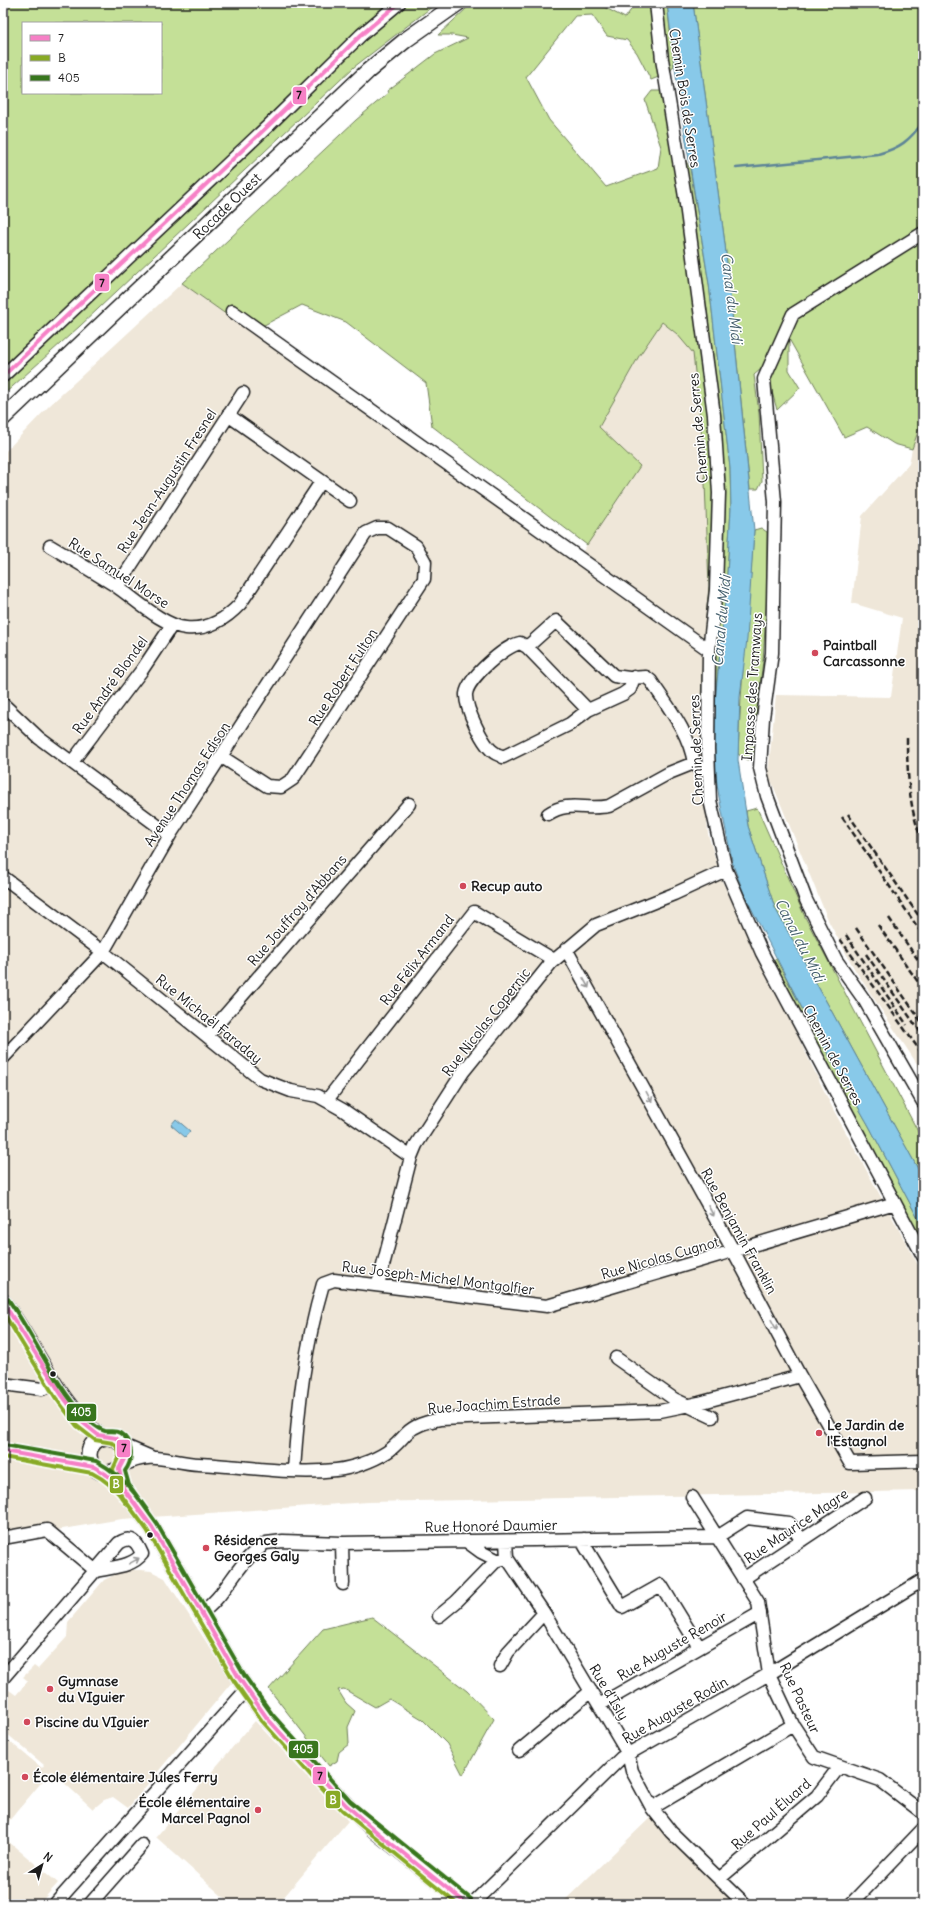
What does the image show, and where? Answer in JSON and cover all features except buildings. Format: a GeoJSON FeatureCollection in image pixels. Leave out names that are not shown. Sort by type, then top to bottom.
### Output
{"type":"FeatureCollection","features":[{"type":"Feature","properties":{"kind":"main road","name":"Rocade Ouest"},"geometry":{"type":"LineString","coordinates":[[3,418],[368,71],[407,39],[458,3]]}},
{"type":"Feature","properties":{"kind":"main road"},"geometry":{"type":"LineString","coordinates":[[3,1302],[82,1422],[103,1437],[116,1439],[123,1445],[126,1456],[110,1469],[3,1451]]}},
{"type":"Feature","properties":{"kind":"main road"},"geometry":{"type":"LineString","coordinates":[[103,1437],[94,1442],[89,1452],[91,1463],[110,1469],[146,1519],[247,1689],[267,1718],[346,1805],[460,1902]]}},
{"type":"Feature","properties":{"kind":"street"},"geometry":{"type":"LineString","coordinates":[[3,376],[268,126],[361,35],[399,3]]}},
{"type":"Feature","properties":{"kind":"street","name":"Chemin Bois de Serres"},"geometry":{"type":"LineString","coordinates":[[656,3],[662,59],[685,197]]}},
{"type":"Feature","properties":{"kind":"street","name":"Chemin de Serres"},"geometry":{"type":"LineString","coordinates":[[685,197],[714,415],[718,485],[716,590],[709,650],[710,800],[726,870],[762,953],[923,1256]]}},
{"type":"Feature","properties":{"kind":"street","name":"Impasse des Tramways"},"geometry":{"type":"LineString","coordinates":[[923,233],[793,314],[764,379],[775,502],[772,653],[763,718],[760,768],[767,796],[806,900],[836,960],[865,1002],[923,1102]]}},
{"type":"Feature","properties":{"kind":"street"},"geometry":{"type":"LineString","coordinates":[[232,312],[709,650]]}},
{"type":"Feature","properties":{"kind":"street","name":"Rue Jean-Augustin Fresnel"},"geometry":{"type":"LineString","coordinates":[[117,587],[243,393]]}},
{"type":"Feature","properties":{"kind":"street"},"geometry":{"type":"LineString","coordinates":[[228,415],[350,502]]}},
{"type":"Feature","properties":{"kind":"street"},"geometry":{"type":"LineString","coordinates":[[172,625],[186,628],[206,627],[228,617],[240,604],[321,482]]}},
{"type":"Feature","properties":{"kind":"street","name":"Avenue Thomas Edison"},"geometry":{"type":"LineString","coordinates":[[3,1058],[103,952],[170,835],[222,757],[359,542],[366,533],[377,528],[388,528]]}},
{"type":"Feature","properties":{"kind":"street","name":"Rue Robert Fulton"},"geometry":{"type":"LineString","coordinates":[[222,757],[268,786],[281,787],[293,779],[424,579],[425,562],[416,546],[388,528]]}},
{"type":"Feature","properties":{"kind":"street","name":"Rue Samuel Morse"},"geometry":{"type":"LineString","coordinates":[[50,546],[117,587],[172,625]]}},
{"type":"Feature","properties":{"kind":"street"},"geometry":{"type":"LineString","coordinates":[[527,647],[556,621],[614,676],[621,678],[646,677],[651,681],[676,718],[692,750],[694,763],[709,778]]}},
{"type":"Feature","properties":{"kind":"street","name":"Rue André Blondel"},"geometry":{"type":"LineString","coordinates":[[72,762],[142,670],[172,625]]}},
{"type":"Feature","properties":{"kind":"street"},"geometry":{"type":"LineString","coordinates":[[588,710],[527,647],[520,643],[513,645],[489,662],[466,692],[467,704],[477,729],[494,753],[503,756],[512,754],[570,724],[588,710],[630,689],[634,677]]}},
{"type":"Feature","properties":{"kind":"street"},"geometry":{"type":"LineString","coordinates":[[3,704],[39,738],[170,835]]}},
{"type":"Feature","properties":{"kind":"street"},"geometry":{"type":"LineString","coordinates":[[548,814],[557,808],[567,806],[600,808],[609,806],[668,773],[694,763]]}},
{"type":"Feature","properties":{"kind":"street","name":"Rue Jouffroy d'Abbans"},"geometry":{"type":"LineString","coordinates":[[207,1036],[409,804]]}},
{"type":"Feature","properties":{"kind":"street","name":"Rue Nicolas Copernic"},"geometry":{"type":"LineString","coordinates":[[378,1285],[411,1157],[416,1144],[463,1072],[554,960],[596,925],[674,894],[726,870]]}},
{"type":"Feature","properties":{"kind":"street","name":"Rue Michaël Faraday"},"geometry":{"type":"LineString","coordinates":[[3,877],[103,952],[260,1079],[291,1091],[318,1096],[327,1100],[411,1157]]}},
{"type":"Feature","properties":{"kind":"street","name":"Rue Félix Armand"},"geometry":{"type":"LineString","coordinates":[[327,1100],[474,912],[554,960]]}},
{"type":"Feature","properties":{"kind":"street","name":"Rue Benjamin Franklin"},"geometry":{"type":"LineString","coordinates":[[566,949],[734,1252],[800,1376],[850,1463],[923,1461]]}},
{"type":"Feature","properties":{"kind":"street","name":"Rue Nicolas Cugnot"},"geometry":{"type":"LineString","coordinates":[[547,1306],[734,1252],[895,1203]]}},
{"type":"Feature","properties":{"kind":"street","name":"Rue Joseph-Michel Montgolfier"},"geometry":{"type":"LineString","coordinates":[[294,1470],[297,1411],[305,1365],[323,1284],[334,1280],[547,1306]]}},
{"type":"Feature","properties":{"kind":"street"},"geometry":{"type":"LineString","coordinates":[[616,1358],[685,1406],[712,1417]]}},
{"type":"Feature","properties":{"kind":"street","name":"Rue Joachim Estrade"},"geometry":{"type":"LineString","coordinates":[[110,1469],[140,1458],[152,1457],[198,1464],[294,1470],[336,1470],[348,1468],[368,1461],[387,1452],[416,1426],[440,1419],[660,1411],[685,1406],[800,1376]]}},
{"type":"Feature","properties":{"kind":"street"},"geometry":{"type":"LineString","coordinates":[[4,1384],[42,1389],[55,1383]]}},
{"type":"Feature","properties":{"kind":"street","name":"Rue Joachim Estrade"},"geometry":{"type":"LineString","coordinates":[[123,1445],[152,1457]]}},
{"type":"Feature","properties":{"kind":"street","name":"Rue Pasteur"},"geometry":{"type":"LineString","coordinates":[[692,1497],[758,1602],[769,1674],[793,1725],[814,1757],[839,1767],[880,1780],[923,1813]]}},
{"type":"Feature","properties":{"kind":"street","name":"Rue Maurice Magre"},"geometry":{"type":"LineString","coordinates":[[743,1579],[866,1498]]}},
{"type":"Feature","properties":{"kind":"street"},"geometry":{"type":"LineString","coordinates":[[717,1537],[747,1518],[790,1523],[802,1540]]}},
{"type":"Feature","properties":{"kind":"street"},"geometry":{"type":"LineString","coordinates":[[3,1538],[47,1530],[96,1571],[3,1678]]}},
{"type":"Feature","properties":{"kind":"street","name":"Rue Honoré Daumier"},"geometry":{"type":"LineString","coordinates":[[201,1613],[217,1599],[249,1555],[263,1545],[283,1541],[342,1543],[717,1537]]}},
{"type":"Feature","properties":{"kind":"street"},"geometry":{"type":"LineString","coordinates":[[584,1539],[585,1546],[622,1607],[661,1585],[699,1647]]}},
{"type":"Feature","properties":{"kind":"street"},"geometry":{"type":"LineString","coordinates":[[466,1541],[481,1552],[502,1559]]}},
{"type":"Feature","properties":{"kind":"street"},"geometry":{"type":"LineString","coordinates":[[439,1616],[502,1559],[506,1541]]}},
{"type":"Feature","properties":{"kind":"street"},"geometry":{"type":"LineString","coordinates":[[342,1543],[343,1584]]}},
{"type":"Feature","properties":{"kind":"street","name":"Rue d'Isly"},"geometry":{"type":"LineString","coordinates":[[502,1559],[544,1613],[591,1691],[628,1754],[632,1771],[652,1808],[671,1832],[745,1904]]}},
{"type":"Feature","properties":{"kind":"street","name":"Rue Auguste Rodin"},"geometry":{"type":"LineString","coordinates":[[472,1904],[628,1754],[769,1674],[923,1580]]}},
{"type":"Feature","properties":{"kind":"street"},"geometry":{"type":"LineString","coordinates":[[500,1666],[508,1652],[544,1613]]}},
{"type":"Feature","properties":{"kind":"street","name":"Rue Auguste Renoir"},"geometry":{"type":"LineString","coordinates":[[599,1705],[760,1613]]}},
{"type":"Feature","properties":{"kind":"street"},"geometry":{"type":"LineString","coordinates":[[55,1904],[247,1689]]}},
{"type":"Feature","properties":{"kind":"street"},"geometry":{"type":"LineString","coordinates":[[519,1751],[591,1691]]}},
{"type":"Feature","properties":{"kind":"street"},"geometry":{"type":"LineString","coordinates":[[652,1808],[793,1725]]}},
{"type":"Feature","properties":{"kind":"street","name":"Rue Paul Éluard"},"geometry":{"type":"LineString","coordinates":[[719,1879],[817,1796],[839,1767]]}},
{"type":"Feature","properties":{"kind":"street"},"geometry":{"type":"LineString","coordinates":[[851,1904],[923,1829]]}},
{"type":"Feature","properties":{"kind":"street"},"geometry":{"type":"LineString","coordinates":[[90,1904],[142,1845]]}},
{"type":"Feature","properties":{"kind":"shaded area"},"geometry":{"type":"Polygon","coordinates":[[[182,283],[575,563],[639,466],[599,427],[639,356],[662,322],[699,352],[714,491],[700,723],[708,834],[722,881],[833,1109],[923,1274],[923,1491],[368,1502],[122,1519],[3,1539],[3,454],[49,406],[182,283]]]}},
{"type":"Feature","properties":{"kind":"shaded area"},"geometry":{"type":"Polygon","coordinates":[[[923,417],[923,1073],[855,970],[829,922],[768,773],[776,695],[891,697],[902,618],[852,603],[862,516],[909,464],[912,449],[923,417]]]}},
{"type":"Feature","properties":{"kind":"shaded area"},"geometry":{"type":"Polygon","coordinates":[[[124,1570],[151,1571],[165,1578],[232,1682],[128,1808],[113,1797],[104,1800],[93,1809],[51,1771],[3,1828],[3,1722],[10,1714],[3,1706],[3,1697],[9,1690],[16,1695],[28,1681],[23,1677],[34,1666],[38,1669],[67,1637],[68,1622],[104,1580],[124,1570]],[[6,1733],[4,1737],[42,1768],[44,1765],[6,1733]]]}},
{"type":"Feature","properties":{"kind":"shaded area","name":"École élémentaire Marcel Pagnol"},"geometry":{"type":"Polygon","coordinates":[[[255,1721],[348,1821],[278,1904],[231,1904],[156,1837],[255,1721]]]}},
{"type":"Feature","properties":{"kind":"shaded area"},"geometry":{"type":"Polygon","coordinates":[[[651,1817],[735,1904],[561,1904],[651,1817]]]}},
{"type":"Feature","properties":{"kind":"shaded area"},"geometry":{"type":"Polygon","coordinates":[[[3,1837],[58,1883],[39,1904],[3,1904],[3,1837]]]}},
{"type":"Feature","properties":{"kind":"green space"},"geometry":{"type":"Polygon","coordinates":[[[3,3],[437,3],[354,67],[80,326],[3,395],[3,3]]]}},
{"type":"Feature","properties":{"kind":"green space"},"geometry":{"type":"Polygon","coordinates":[[[474,3],[596,3],[625,18],[633,7],[633,3],[667,3],[674,66],[669,73],[651,80],[637,53],[627,40],[607,36],[592,15],[575,16],[526,77],[549,120],[606,187],[658,168],[661,147],[645,100],[652,91],[670,91],[676,140],[690,169],[709,284],[730,468],[731,509],[726,590],[714,712],[705,708],[701,701],[703,650],[709,586],[704,457],[693,353],[677,334],[662,322],[639,356],[599,427],[640,466],[587,545],[432,426],[426,383],[346,322],[302,305],[251,332],[182,283],[356,120],[388,93],[387,91],[435,54],[468,38],[452,35],[438,35],[474,3]]]}},
{"type":"Feature","properties":{"kind":"green space"},"geometry":{"type":"Polygon","coordinates":[[[693,3],[923,3],[923,417],[912,449],[894,444],[867,427],[844,437],[789,339],[789,370],[800,388],[777,410],[771,388],[761,369],[754,375],[759,413],[762,481],[758,489],[750,489],[725,244],[693,3]]]}},
{"type":"Feature","properties":{"kind":"green space"},"geometry":{"type":"Polygon","coordinates":[[[761,528],[767,532],[767,595],[763,661],[756,716],[755,758],[747,760],[738,754],[739,726],[754,530],[761,528]]]}},
{"type":"Feature","properties":{"kind":"green space"},"geometry":{"type":"Polygon","coordinates":[[[757,808],[805,917],[923,1141],[923,1178],[775,908],[748,826],[746,811],[757,808]]]}},
{"type":"Feature","properties":{"kind":"green space"},"geometry":{"type":"Polygon","coordinates":[[[776,959],[804,1012],[869,1126],[923,1228],[923,1250],[771,960],[776,959]]]}},
{"type":"Feature","properties":{"kind":"green space"},"geometry":{"type":"Polygon","coordinates":[[[372,1617],[467,1691],[494,1719],[463,1775],[447,1744],[422,1719],[389,1699],[375,1707],[344,1689],[338,1690],[346,1703],[355,1711],[348,1727],[349,1744],[339,1752],[337,1761],[329,1766],[269,1689],[323,1629],[372,1617]]]}},
{"type":"Feature","properties":{"kind":"water"},"geometry":{"type":"Polygon","coordinates":[[[667,3],[693,3],[725,244],[754,530],[747,639],[740,697],[738,760],[748,826],[775,908],[923,1178],[923,1228],[869,1126],[804,1012],[745,896],[733,865],[714,764],[714,712],[726,590],[731,509],[730,468],[709,284],[678,91],[667,3]]]}},
{"type":"Feature","properties":{"kind":"water"},"geometry":{"type":"Polygon","coordinates":[[[176,1119],[190,1131],[185,1137],[171,1125],[176,1119]]]}},
{"type":"Feature","properties":{"kind":"waterway"},"geometry":{"type":"LineString","coordinates":[[736,168],[878,154],[904,143],[923,122]]}},
{"type":"Feature","properties":{"kind":"railway"},"geometry":{"type":"LineString","coordinates":[[907,738],[912,805],[923,843]]}},
{"type":"Feature","properties":{"kind":"railway"},"geometry":{"type":"LineString","coordinates":[[848,814],[923,922]]}},
{"type":"Feature","properties":{"kind":"railway"},"geometry":{"type":"LineString","coordinates":[[842,817],[923,935]]}},
{"type":"Feature","properties":{"kind":"railway"},"geometry":{"type":"LineString","coordinates":[[889,918],[923,967]]}},
{"type":"Feature","properties":{"kind":"railway"},"geometry":{"type":"LineString","coordinates":[[878,925],[923,989]]}},
{"type":"Feature","properties":{"kind":"railway"},"geometry":{"type":"LineString","coordinates":[[856,928],[923,1024]]}},
{"type":"Feature","properties":{"kind":"railway"},"geometry":{"type":"LineString","coordinates":[[846,935],[907,1025]]}},
{"type":"Feature","properties":{"kind":"railway"},"geometry":{"type":"LineString","coordinates":[[840,939],[923,1055]]}},
{"type":"Feature","properties":{"kind":"railway"},"geometry":{"type":"LineString","coordinates":[[866,954],[923,1036]]}},
{"type":"Feature","properties":{"kind":"transit line","name":"7"},"geometry":{"type":"LineString","coordinates":[[3,376],[268,126],[361,35],[399,3]]}},
{"type":"Feature","properties":{"kind":"transit line","name":"405"},"geometry":{"type":"LineString","coordinates":[[8,1299],[75,1406],[87,1419],[98,1427],[105,1431],[118,1432],[128,1441],[131,1456],[125,1471],[129,1485],[157,1524],[244,1675],[272,1714],[350,1801],[471,1899]]}},
{"type":"Feature","properties":{"kind":"transit line","name":"7"},"geometry":{"type":"LineString","coordinates":[[3,1302],[61,1394],[82,1422],[98,1435],[116,1438],[123,1445],[125,1457],[119,1469],[123,1488],[152,1527],[239,1678],[267,1718],[346,1805],[378,1833],[467,1904]]}},
{"type":"Feature","properties":{"kind":"transit line","name":"B"},"geometry":{"type":"LineString","coordinates":[[3,1312],[55,1397],[77,1426],[95,1440],[113,1443],[118,1448],[119,1456],[113,1469],[118,1491],[147,1530],[234,1681],[262,1721],[342,1810],[457,1904]]}},
{"type":"Feature","properties":{"kind":"transit line","name":"405"},"geometry":{"type":"LineString","coordinates":[[4,1445],[96,1461],[118,1476],[136,1495]]}},
{"type":"Feature","properties":{"kind":"transit line","name":"7"},"geometry":{"type":"LineString","coordinates":[[3,1451],[94,1467],[105,1473],[123,1489],[131,1499]]}},
{"type":"Feature","properties":{"kind":"transit line","name":"B"},"geometry":{"type":"LineString","coordinates":[[3,1457],[92,1473],[111,1486],[126,1503]]}},
{"type":"Feature","properties":{"kind":"place","name":"Paintball Carcassonne"},"geometry":{"type":"Point","coordinates":[815,653]}},
{"type":"Feature","properties":{"kind":"place","name":"Recup auto"},"geometry":{"type":"Point","coordinates":[463,886]}},
{"type":"Feature","properties":{"kind":"place","name":"Le Jardin de l'Estagnol"},"geometry":{"type":"Point","coordinates":[819,1433]}},
{"type":"Feature","properties":{"kind":"place","name":"Résidence Georges Galy"},"geometry":{"type":"Point","coordinates":[206,1548]}},
{"type":"Feature","properties":{"kind":"place","name":"Gymnase du VIguier"},"geometry":{"type":"Point","coordinates":[50,1689]}},
{"type":"Feature","properties":{"kind":"place","name":"Piscine du VIguier"},"geometry":{"type":"Point","coordinates":[27,1722]}},
{"type":"Feature","properties":{"kind":"place","name":"École élémentaire Jules Ferry"},"geometry":{"type":"Point","coordinates":[25,1777]}},
{"type":"Feature","properties":{"kind":"place","name":"École élémentaire Marcel Pagnol"},"geometry":{"type":"Point","coordinates":[258,1810]}},
{"type":"Feature","properties":{"kind":"water label","name":"Canal du Midi"},"geometry":{"type":"Point","coordinates":[732,298]}},
{"type":"Feature","properties":{"kind":"water label","name":"Canal du Midi"},"geometry":{"type":"Point","coordinates":[721,621]}},
{"type":"Feature","properties":{"kind":"water label","name":"Canal du Midi"},"geometry":{"type":"Point","coordinates":[800,940]}}]}
